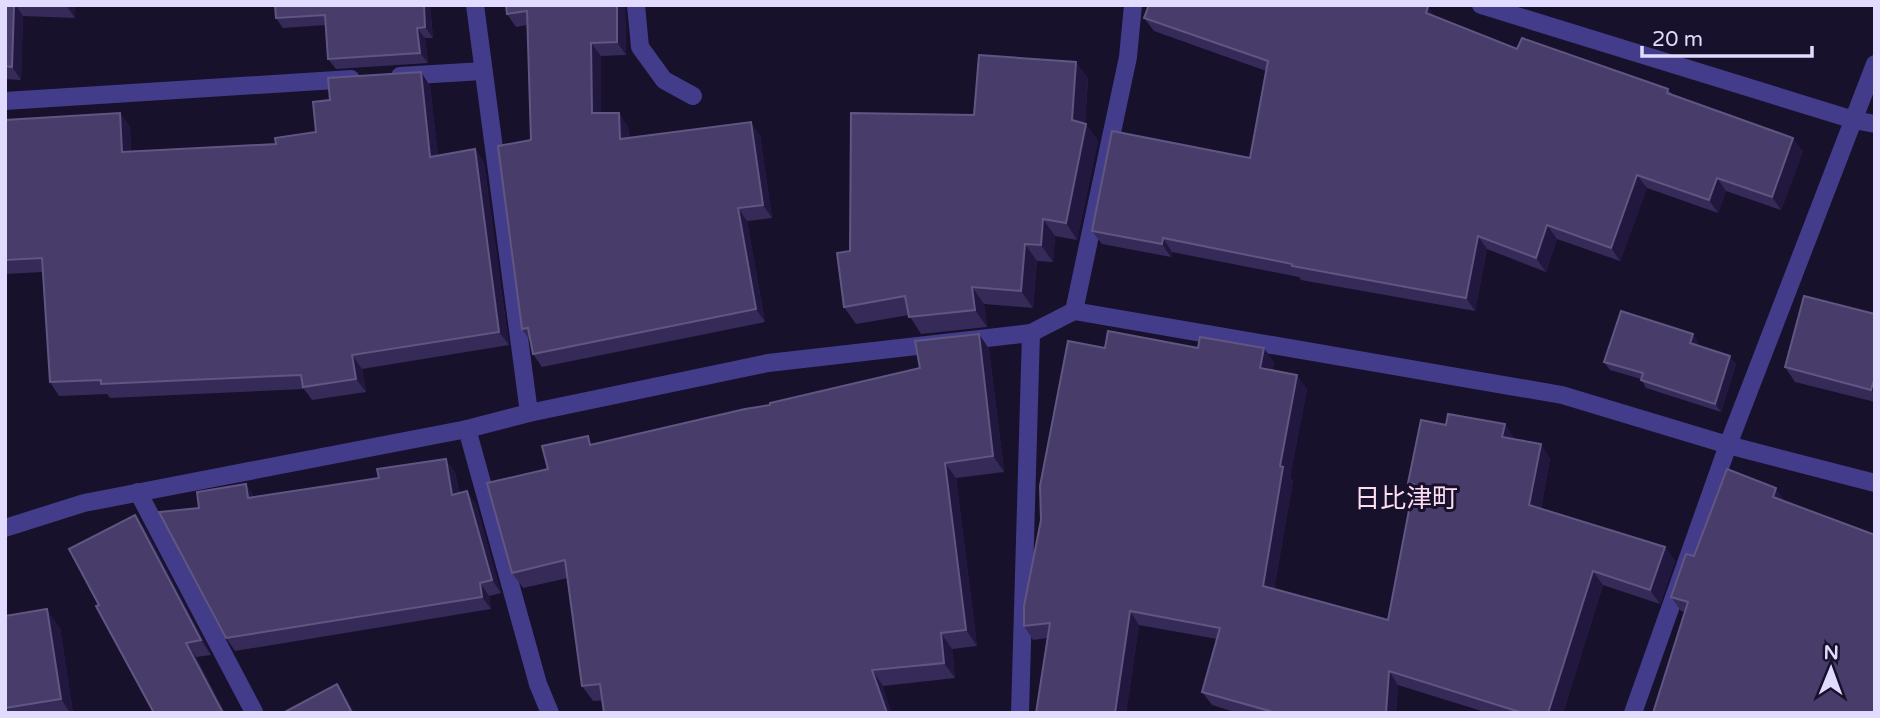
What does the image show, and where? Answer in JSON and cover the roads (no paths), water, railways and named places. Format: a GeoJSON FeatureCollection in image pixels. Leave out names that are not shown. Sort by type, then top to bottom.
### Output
{"type":"FeatureCollection","features":[{"type":"Feature","properties":{"kind":"street"},"geometry":{"type":"LineString","coordinates":[[475,5],[529,413]]}},
{"type":"Feature","properties":{"kind":"street"},"geometry":{"type":"LineString","coordinates":[[636,5],[640,47],[664,80],[693,96]]}},
{"type":"Feature","properties":{"kind":"street"},"geometry":{"type":"LineString","coordinates":[[1074,311],[1128,57],[1133,5]]}},
{"type":"Feature","properties":{"kind":"street"},"geometry":{"type":"LineString","coordinates":[[1481,5],[1854,120],[1875,124]]}},
{"type":"Feature","properties":{"kind":"street"},"geometry":{"type":"LineString","coordinates":[[1633,713],[1728,445],[1875,64]]}},
{"type":"Feature","properties":{"kind":"street"},"geometry":{"type":"LineString","coordinates":[[5,101],[483,71]]}},
{"type":"Feature","properties":{"kind":"street"},"geometry":{"type":"LineString","coordinates":[[5,528],[84,503],[467,429],[529,413],[768,363],[1031,332],[1074,311],[1562,395],[1728,445],[1875,484]]}},
{"type":"Feature","properties":{"kind":"street"},"geometry":{"type":"LineString","coordinates":[[1020,713],[1031,332]]}},
{"type":"Feature","properties":{"kind":"street"},"geometry":{"type":"LineString","coordinates":[[467,429],[538,684],[550,713]]}},
{"type":"Feature","properties":{"kind":"street"},"geometry":{"type":"LineString","coordinates":[[138,492],[254,712]]}},
{"type":"Feature","properties":{"kind":"district","name":"日比津町"},"geometry":{"type":"Point","coordinates":[1406,498]}}]}
